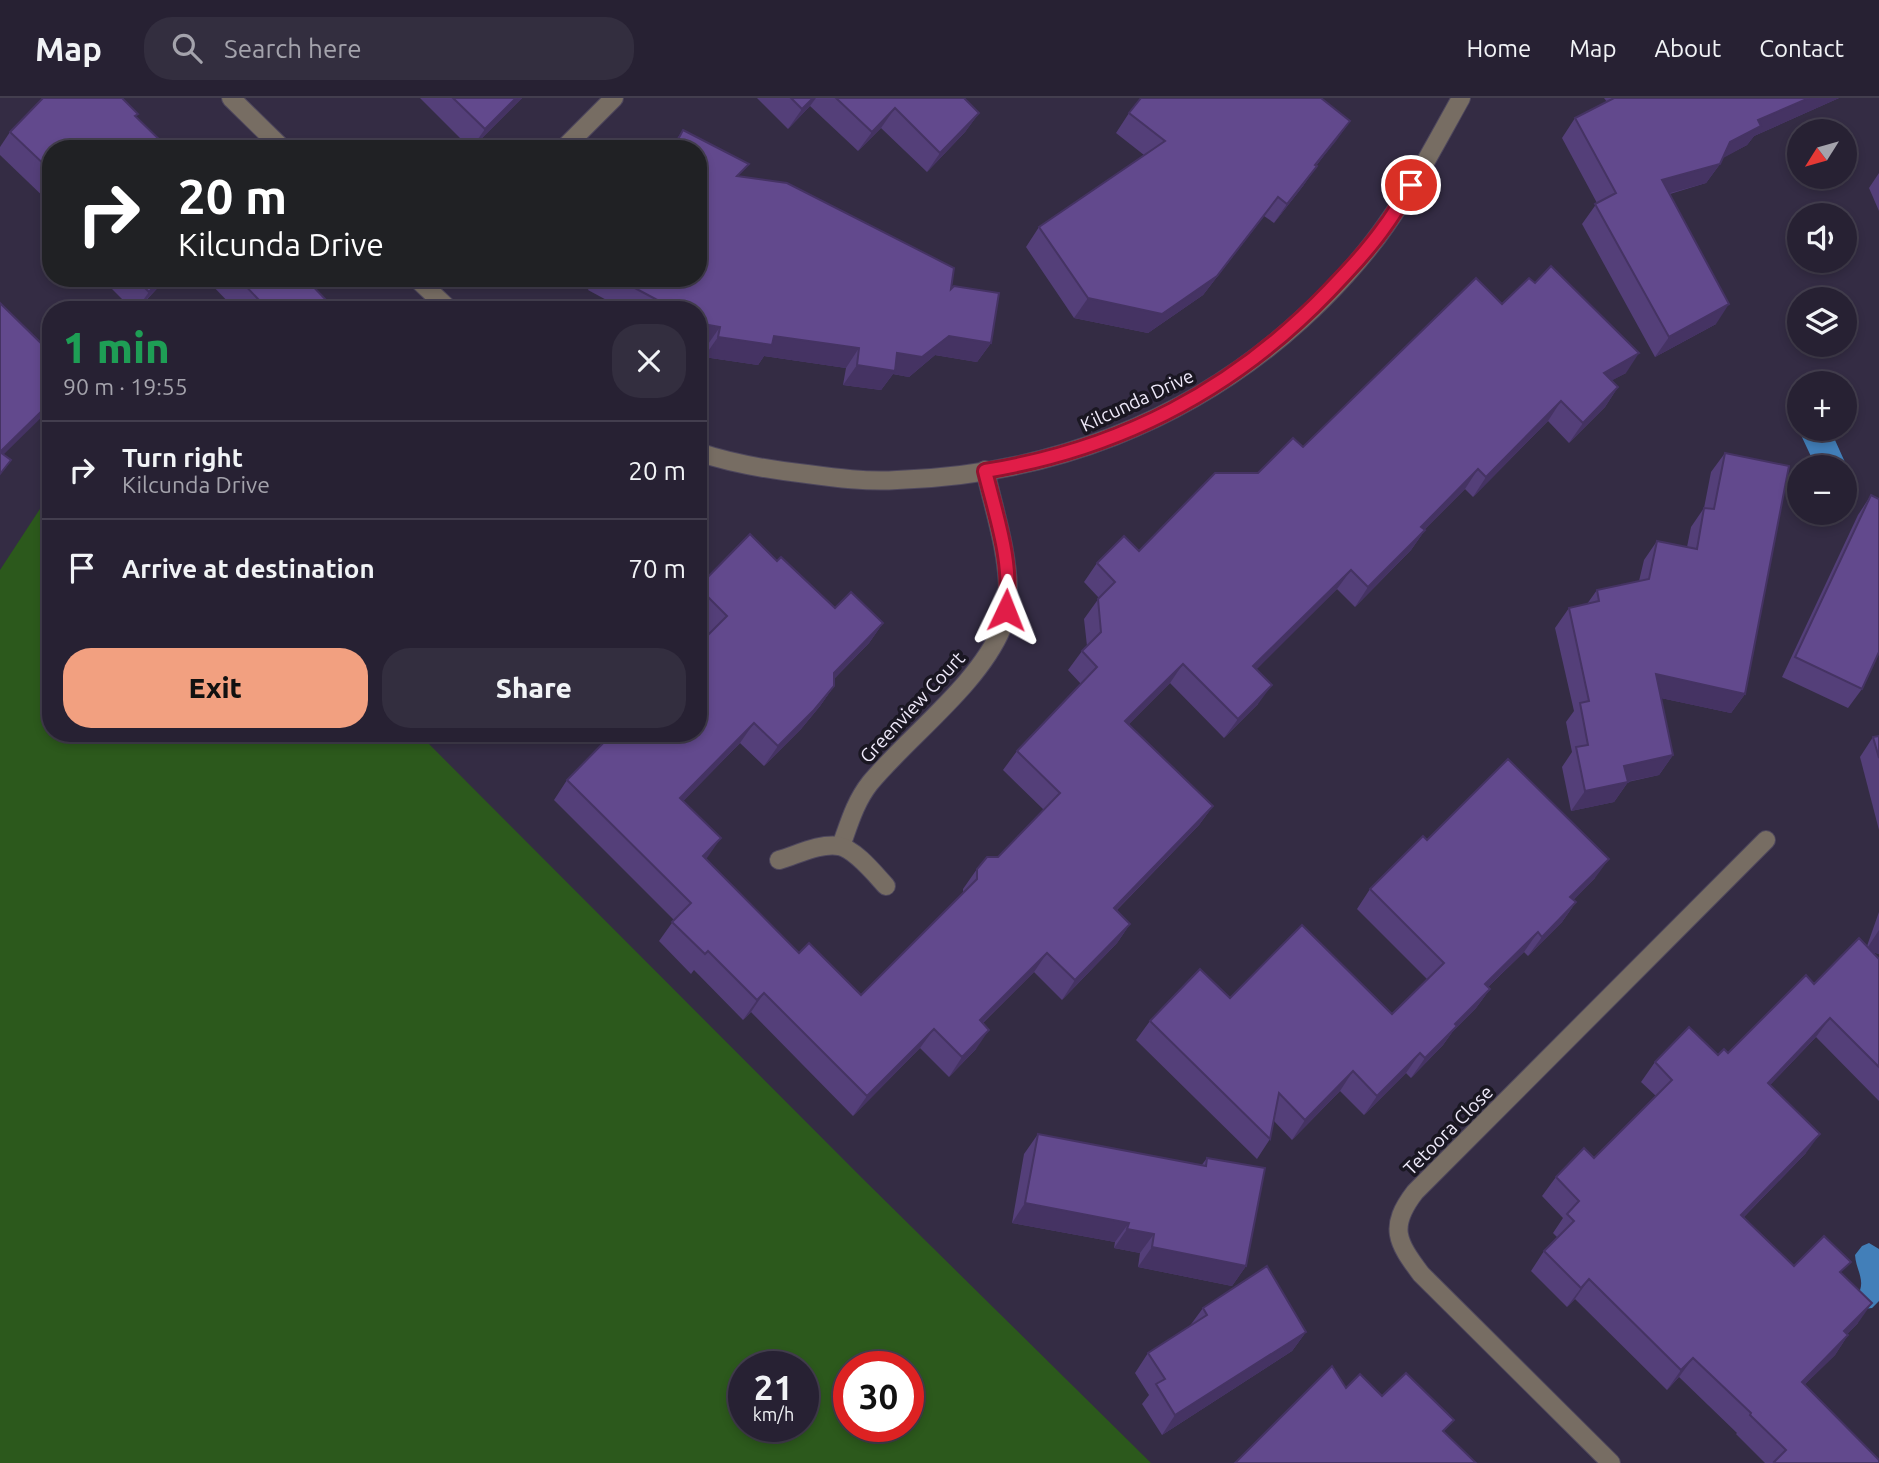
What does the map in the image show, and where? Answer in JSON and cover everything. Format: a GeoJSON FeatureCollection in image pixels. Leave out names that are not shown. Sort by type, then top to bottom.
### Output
{"type":"FeatureCollection","features":[{"type":"Feature","properties":{"kind":"street"},"geometry":{"type":"LineString","coordinates":[[232,98],[275,140]]}},
{"type":"Feature","properties":{"kind":"street"},"geometry":{"type":"LineString","coordinates":[[572,140],[614,98]]}},
{"type":"Feature","properties":{"kind":"street","name":"Kilcunda Drive"},"geometry":{"type":"LineString","coordinates":[[707,455],[777,471],[835,478],[894,481],[937,478],[1054,457],[1118,436],[1158,418],[1208,391],[1256,357],[1301,320],[1349,271],[1385,227],[1461,98]]}},
{"type":"Feature","properties":{"kind":"street"},"geometry":{"type":"LineString","coordinates":[[430,287],[442,301]]}},
{"type":"Feature","properties":{"kind":"street","name":"Greenview Court"},"geometry":{"type":"LineString","coordinates":[[841,846],[853,811],[869,785],[965,683],[988,654],[1003,626],[1008,593],[1006,559],[985,471]]}},
{"type":"Feature","properties":{"kind":"street","name":"Tetoora Close"},"geometry":{"type":"LineString","coordinates":[[1611,1463],[1420,1274],[1398,1237],[1398,1224],[1401,1213],[1415,1192],[1766,841]]}},
{"type":"Feature","properties":{"kind":"street"},"geometry":{"type":"LineString","coordinates":[[779,860],[824,846],[841,846],[858,857],[886,886]]}},
{"type":"Feature","properties":{"kind":"green space"},"geometry":{"type":"Polygon","coordinates":[[[42,506],[42,742],[427,742],[1151,1463],[0,1463],[0,570],[42,506]]]}},
{"type":"Feature","properties":{"kind":"water"},"geometry":{"type":"Polygon","coordinates":[[[1804,441],[1835,441],[1842,455],[1810,455],[1804,441]]]}},
{"type":"Feature","properties":{"kind":"water"},"geometry":{"type":"Polygon","coordinates":[[[1869,1243],[1879,1249],[1879,1301],[1872,1308],[1864,1309],[1857,1296],[1861,1281],[1855,1255],[1862,1246],[1869,1243]]]}},
{"type":"Feature","properties":{"kind":"building"},"geometry":{"type":"Polygon","coordinates":[[[43,98],[122,98],[138,114],[135,116],[160,140],[42,140],[42,162],[10,132],[43,98]]]}},
{"type":"Feature","properties":{"kind":"building"},"geometry":{"type":"Polygon","coordinates":[[[453,98],[516,98],[485,129],[453,98]]]}},
{"type":"Feature","properties":{"kind":"building"},"geometry":{"type":"Polygon","coordinates":[[[791,98],[813,98],[802,109],[791,98]]]}},
{"type":"Feature","properties":{"kind":"building"},"geometry":{"type":"Polygon","coordinates":[[[836,98],[964,98],[979,113],[940,153],[895,108],[872,132],[836,98]]]}},
{"type":"Feature","properties":{"kind":"building"},"geometry":{"type":"Polygon","coordinates":[[[1141,98],[1321,98],[1350,121],[1287,204],[1278,197],[1217,276],[1162,314],[1088,298],[1039,227],[1165,141],[1129,113],[1141,98]]]}},
{"type":"Feature","properties":{"kind":"building"},"geometry":{"type":"Polygon","coordinates":[[[1614,98],[1809,98],[1758,120],[1761,126],[1730,142],[1720,164],[1662,180],[1729,304],[1669,337],[1595,204],[1616,193],[1575,118],[1614,98]]]}},
{"type":"Feature","properties":{"kind":"building"},"geometry":{"type":"Polygon","coordinates":[[[683,130],[702,140],[678,140],[683,130]]]}},
{"type":"Feature","properties":{"kind":"building"},"geometry":{"type":"Polygon","coordinates":[[[707,142],[749,164],[737,176],[787,183],[954,268],[951,289],[954,286],[999,293],[991,343],[949,336],[922,357],[897,353],[895,371],[857,365],[859,348],[774,336],[772,345],[718,337],[720,327],[707,325],[707,301],[659,301],[633,287],[707,287],[707,142]]]}},
{"type":"Feature","properties":{"kind":"building"},"geometry":{"type":"Polygon","coordinates":[[[1551,266],[1639,353],[1604,373],[1618,387],[1583,423],[1561,401],[1486,477],[1478,469],[1421,527],[1425,530],[1368,587],[1351,570],[1253,666],[1272,685],[1238,719],[1183,664],[1125,721],[1213,806],[1114,908],[1130,924],[1075,980],[1047,953],[980,1020],[989,1030],[962,1057],[934,1029],[867,1096],[764,993],[757,1000],[708,951],[705,954],[672,922],[691,903],[567,780],[604,742],[707,742],[707,636],[727,616],[707,596],[707,578],[750,534],[777,561],[781,557],[835,608],[851,592],[883,623],[834,673],[834,686],[778,746],[754,723],[680,798],[721,838],[703,856],[799,953],[809,943],[861,995],[977,879],[977,869],[987,857],[998,857],[1060,793],[1017,751],[1097,667],[1082,651],[1101,632],[1098,599],[1115,582],[1097,563],[1124,536],[1139,551],[1215,473],[1258,473],[1293,438],[1303,447],[1476,278],[1502,304],[1529,278],[1535,283],[1551,266]]]}},
{"type":"Feature","properties":{"kind":"building"},"geometry":{"type":"Polygon","coordinates":[[[247,287],[314,287],[326,300],[340,301],[256,301],[258,299],[247,287]]]}},
{"type":"Feature","properties":{"kind":"building"},"geometry":{"type":"Polygon","coordinates":[[[0,303],[42,344],[42,411],[0,452],[0,303]]]}},
{"type":"Feature","properties":{"kind":"building"},"geometry":{"type":"Polygon","coordinates":[[[0,452],[11,460],[0,474],[0,452]]]}},
{"type":"Feature","properties":{"kind":"building"},"geometry":{"type":"Polygon","coordinates":[[[1725,453],[1787,466],[1745,694],[1656,674],[1673,755],[1624,766],[1628,782],[1585,791],[1576,747],[1588,745],[1580,703],[1589,701],[1569,608],[1599,601],[1597,590],[1649,579],[1657,541],[1697,549],[1704,508],[1714,509],[1725,453]]]}},
{"type":"Feature","properties":{"kind":"building"},"geometry":{"type":"Polygon","coordinates":[[[1871,495],[1879,499],[1879,652],[1862,689],[1795,657],[1871,495]]]}},
{"type":"Feature","properties":{"kind":"building"},"geometry":{"type":"Polygon","coordinates":[[[1879,736],[1879,758],[1873,737],[1879,736]]]}},
{"type":"Feature","properties":{"kind":"building"},"geometry":{"type":"Polygon","coordinates":[[[1508,759],[1609,859],[1570,897],[1576,902],[1542,937],[1538,932],[1485,984],[1490,989],[1425,1058],[1420,1053],[1377,1096],[1353,1071],[1305,1120],[1279,1093],[1270,1139],[1150,1021],[1200,969],[1230,998],[1302,925],[1392,1014],[1444,963],[1370,889],[1423,836],[1427,840],[1508,759]]]}},
{"type":"Feature","properties":{"kind":"building"},"geometry":{"type":"Polygon","coordinates":[[[1859,938],[1879,959],[1879,1067],[1830,1018],[1768,1083],[1820,1134],[1741,1215],[1794,1266],[1824,1236],[1851,1262],[1840,1272],[1872,1303],[1844,1331],[1848,1335],[1802,1382],[1879,1463],[1776,1463],[1774,1462],[1786,1450],[1693,1358],[1681,1370],[1589,1279],[1581,1288],[1544,1251],[1574,1221],[1567,1214],[1579,1201],[1556,1177],[1584,1148],[1594,1158],[1672,1080],[1655,1062],[1689,1027],[1718,1055],[1724,1049],[1728,1053],[1806,975],[1814,984],[1859,938]]]}},
{"type":"Feature","properties":{"kind":"building"},"geometry":{"type":"Polygon","coordinates":[[[1038,1134],[1206,1166],[1207,1158],[1265,1168],[1246,1266],[1152,1247],[1154,1234],[1127,1229],[1129,1223],[1025,1203],[1038,1134]]]}},
{"type":"Feature","properties":{"kind":"building"},"geometry":{"type":"Polygon","coordinates":[[[1267,1266],[1306,1332],[1175,1415],[1156,1384],[1165,1379],[1148,1353],[1207,1315],[1203,1308],[1267,1266]]]}},
{"type":"Feature","properties":{"kind":"building"},"geometry":{"type":"Polygon","coordinates":[[[1332,1366],[1346,1388],[1360,1374],[1382,1396],[1406,1373],[1454,1420],[1443,1431],[1476,1463],[1235,1463],[1332,1366]]]}},
{"type":"Feature","properties":{"kind":"route"},"geometry":{"type":"LineString","coordinates":[[1006,610],[1006,559],[985,471],[1054,457],[1118,436],[1208,391],[1256,357],[1301,320],[1349,271],[1385,227],[1411,185]]}}]}
